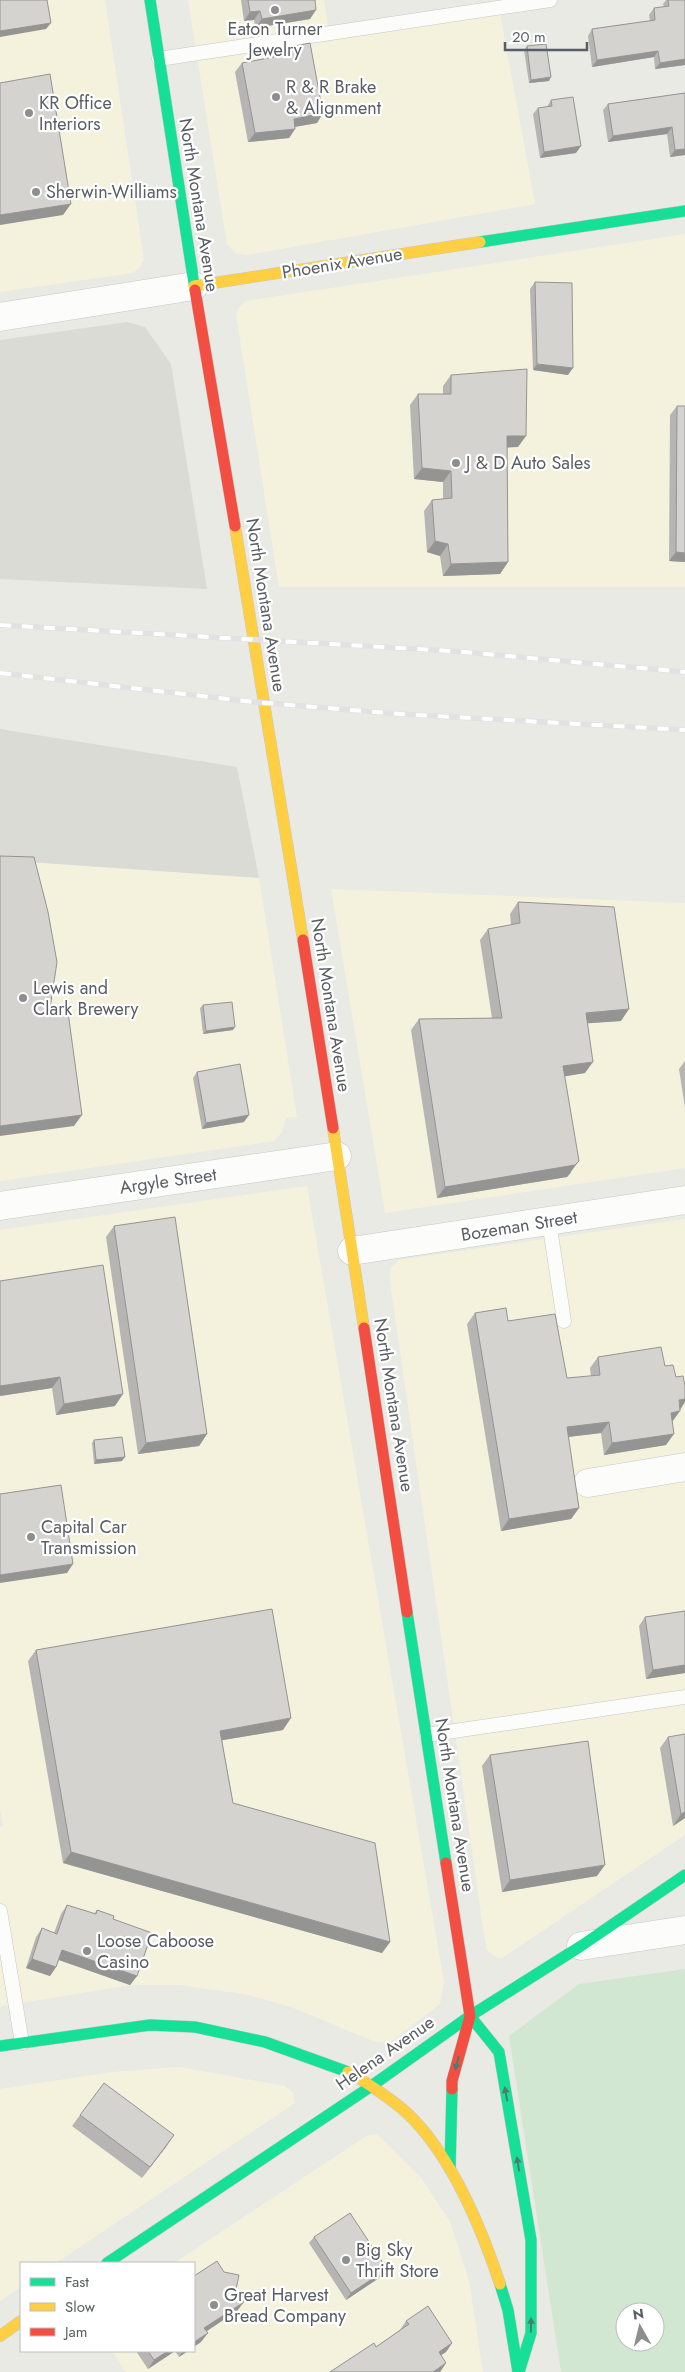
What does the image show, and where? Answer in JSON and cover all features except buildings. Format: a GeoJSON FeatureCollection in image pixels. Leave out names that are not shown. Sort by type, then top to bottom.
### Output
{"type":"FeatureCollection","features":[{"type":"Feature","properties":{"kind":"main road","name":"North Montana Avenue"},"geometry":{"type":"LineString","coordinates":[[150,0],[194,286],[293,872],[470,2016],[452,2081],[450,2169]]}},
{"type":"Feature","properties":{"kind":"main road","name":"Phoenix Avenue"},"geometry":{"type":"LineString","coordinates":[[194,286],[685,211]]}},
{"type":"Feature","properties":{"kind":"main road","name":"Helena Avenue"},"geometry":{"type":"LineString","coordinates":[[109,2262],[370,2087],[470,2016],[581,1946],[685,1875]]}},
{"type":"Feature","properties":{"kind":"main road","name":"North Montana Avenue"},"geometry":{"type":"LineString","coordinates":[[470,2016],[499,2052],[531,2240],[531,2333],[519,2372]]}},
{"type":"Feature","properties":{"kind":"main road","name":"North Montana Avenue"},"geometry":{"type":"LineString","coordinates":[[0,2046],[150,2025],[195,2027],[265,2042],[316,2059],[350,2073],[407,2113],[426,2134],[450,2169],[487,2245],[508,2310],[519,2372]]}},
{"type":"Feature","properties":{"kind":"main road"},"geometry":{"type":"LineString","coordinates":[[0,2336],[20,2322]]}},
{"type":"Feature","properties":{"kind":"street","name":"Phoenix Avenue"},"geometry":{"type":"LineString","coordinates":[[0,317],[194,286]]}},
{"type":"Feature","properties":{"kind":"street","name":"Argyle Street"},"geometry":{"type":"LineString","coordinates":[[0,1206],[337,1156]]}},
{"type":"Feature","properties":{"kind":"street","name":"Bozeman Street"},"geometry":{"type":"LineString","coordinates":[[352,1251],[685,1200]]}},
{"type":"Feature","properties":{"kind":"street"},"geometry":{"type":"LineString","coordinates":[[588,1482],[685,1467]]}},
{"type":"Feature","properties":{"kind":"street"},"geometry":{"type":"LineString","coordinates":[[581,1946],[685,1930]]}},
{"type":"Feature","properties":{"kind":"lane"},"geometry":{"type":"LineString","coordinates":[[159,59],[550,0]]}},
{"type":"Feature","properties":{"kind":"lane"},"geometry":{"type":"LineString","coordinates":[[549,1221],[564,1321]]}},
{"type":"Feature","properties":{"kind":"lane"},"geometry":{"type":"LineString","coordinates":[[427,1735],[685,1697]]}},
{"type":"Feature","properties":{"kind":"lane"},"geometry":{"type":"LineString","coordinates":[[0,1911],[22,2043]]}},
{"type":"Feature","properties":{"kind":"shaded area"},"geometry":{"type":"Polygon","coordinates":[[[0,0],[105,0],[144,260],[133,273],[0,292],[0,0]]]}},
{"type":"Feature","properties":{"kind":"shaded area"},"geometry":{"type":"Polygon","coordinates":[[[188,0],[324,0],[329,33],[499,8],[535,204],[247,255],[235,253],[227,244],[188,0]]]}},
{"type":"Feature","properties":{"kind":"shaded area"},"geometry":{"type":"Polygon","coordinates":[[[685,234],[685,587],[279,587],[236,314],[238,308],[246,301],[685,234]]]}},
{"type":"Feature","properties":{"kind":"shaded area"},"geometry":{"type":"Polygon","coordinates":[[[127,322],[145,327],[171,364],[207,589],[0,579],[0,340],[127,322]]]}},
{"type":"Feature","properties":{"kind":"shaded area"},"geometry":{"type":"Polygon","coordinates":[[[0,729],[237,767],[259,878],[0,860],[0,729]]]}},
{"type":"Feature","properties":{"kind":"shaded area"},"geometry":{"type":"Polygon","coordinates":[[[0,860],[259,878],[297,1117],[286,1118],[282,1132],[274,1141],[0,1181],[0,860]]]}},
{"type":"Feature","properties":{"kind":"shaded area"},"geometry":{"type":"Polygon","coordinates":[[[331,889],[685,903],[685,1168],[385,1213],[331,889]]]}},
{"type":"Feature","properties":{"kind":"shaded area"},"geometry":{"type":"Polygon","coordinates":[[[307,1186],[444,1982],[440,2004],[389,2043],[376,2042],[291,2007],[249,1995],[180,1985],[130,1985],[2,2006],[0,2009],[0,1827],[3,1826],[0,1809],[0,1230],[307,1186]]]}},
{"type":"Feature","properties":{"kind":"shaded area"},"geometry":{"type":"Polygon","coordinates":[[[685,1219],[685,1835],[502,1958],[497,1958],[487,1950],[484,1934],[390,1282],[390,1268],[399,1260],[685,1219]]]}},
{"type":"Feature","properties":{"kind":"shaded area"},"geometry":{"type":"Polygon","coordinates":[[[179,2067],[285,2086],[293,2093],[295,2103],[57,2262],[20,2262],[20,2288],[0,2301],[0,2089],[113,2072],[179,2067]]]}},
{"type":"Feature","properties":{"kind":"shaded area"},"geometry":{"type":"Polygon","coordinates":[[[377,2134],[422,2179],[450,2222],[469,2281],[483,2372],[126,2372],[113,2352],[195,2352],[195,2262],[176,2262],[368,2135],[377,2134]]]}},
{"type":"Feature","properties":{"kind":"green space"},"geometry":{"type":"Polygon","coordinates":[[[685,1969],[685,2372],[561,2372],[509,2036],[579,1984],[685,1969]]]}},
{"type":"Feature","properties":{"kind":"railway"},"geometry":{"type":"LineString","coordinates":[[0,625],[452,651],[685,672]]}},
{"type":"Feature","properties":{"kind":"railway"},"geometry":{"type":"LineString","coordinates":[[0,673],[254,702],[400,714],[685,730]]}},
{"type":"Feature","properties":{"kind":"traffic: fast"},"geometry":{"type":"LineString","coordinates":[[150,0],[195,290]]}},
{"type":"Feature","properties":{"kind":"traffic: fast"},"geometry":{"type":"LineString","coordinates":[[480,242],[685,211]]}},
{"type":"Feature","properties":{"kind":"traffic: fast"},"geometry":{"type":"LineString","coordinates":[[407,1612],[446,1863]]}},
{"type":"Feature","properties":{"kind":"traffic: fast"},"geometry":{"type":"LineString","coordinates":[[470,2016],[581,1946],[685,1875]]}},
{"type":"Feature","properties":{"kind":"traffic: fast"},"geometry":{"type":"LineString","coordinates":[[470,2016],[499,2052],[531,2240],[531,2333],[519,2372]]}},
{"type":"Feature","properties":{"kind":"traffic: fast"},"geometry":{"type":"LineString","coordinates":[[370,2087],[470,2016]]}},
{"type":"Feature","properties":{"kind":"traffic: fast"},"geometry":{"type":"LineString","coordinates":[[0,2046],[150,2025],[195,2027],[265,2042],[348,2072]]}},
{"type":"Feature","properties":{"kind":"traffic: fast"},"geometry":{"type":"LineString","coordinates":[[108,2262],[370,2087]]}},
{"type":"Feature","properties":{"kind":"traffic: fast"},"geometry":{"type":"LineString","coordinates":[[450,2169],[452,2089]]}},
{"type":"Feature","properties":{"kind":"traffic: fast"},"geometry":{"type":"LineString","coordinates":[[500,2284],[508,2310],[518,2372]]}},
{"type":"Feature","properties":{"kind":"traffic: slow"},"geometry":{"type":"LineString","coordinates":[[194,286],[480,242]]}},
{"type":"Feature","properties":{"kind":"traffic: slow"},"geometry":{"type":"LineString","coordinates":[[235,526],[303,940]]}},
{"type":"Feature","properties":{"kind":"traffic: slow"},"geometry":{"type":"LineString","coordinates":[[333,1128],[364,1328]]}},
{"type":"Feature","properties":{"kind":"traffic: slow"},"geometry":{"type":"LineString","coordinates":[[348,2072],[408,2114],[438,2150],[474,2216],[500,2284]]}},
{"type":"Feature","properties":{"kind":"traffic: slow"},"geometry":{"type":"LineString","coordinates":[[0,2336],[20,2322]]}},
{"type":"Feature","properties":{"kind":"traffic: jam"},"geometry":{"type":"LineString","coordinates":[[195,290],[235,526]]}},
{"type":"Feature","properties":{"kind":"traffic: jam"},"geometry":{"type":"LineString","coordinates":[[303,940],[333,1128]]}},
{"type":"Feature","properties":{"kind":"traffic: jam"},"geometry":{"type":"LineString","coordinates":[[364,1328],[407,1612]]}},
{"type":"Feature","properties":{"kind":"traffic: jam"},"geometry":{"type":"LineString","coordinates":[[446,1863],[470,2016],[452,2081],[452,2089]]}},
{"type":"Feature","properties":{"kind":"place","name":"Eaton Turner Jewelry"},"geometry":{"type":"Point","coordinates":[275,10]}},
{"type":"Feature","properties":{"kind":"place","name":"R & R Brake & Alignment"},"geometry":{"type":"Point","coordinates":[276,97]}},
{"type":"Feature","properties":{"kind":"place","name":"KR Office Interiors"},"geometry":{"type":"Point","coordinates":[29,113]}},
{"type":"Feature","properties":{"kind":"place","name":"Sherwin-Williams"},"geometry":{"type":"Point","coordinates":[36,192]}},
{"type":"Feature","properties":{"kind":"place","name":"J & D Auto Sales"},"geometry":{"type":"Point","coordinates":[456,463]}},
{"type":"Feature","properties":{"kind":"place","name":"Lewis and Clark Brewery"},"geometry":{"type":"Point","coordinates":[23,998]}},
{"type":"Feature","properties":{"kind":"place","name":"Capital Car Transmission"},"geometry":{"type":"Point","coordinates":[31,1537]}},
{"type":"Feature","properties":{"kind":"place","name":"Loose Caboose Casino"},"geometry":{"type":"Point","coordinates":[87,1951]}},
{"type":"Feature","properties":{"kind":"place","name":"Big Sky Thrift Store"},"geometry":{"type":"Point","coordinates":[346,2260]}},
{"type":"Feature","properties":{"kind":"place","name":"Great Harvest Bread Company"},"geometry":{"type":"Point","coordinates":[214,2305]}}]}
